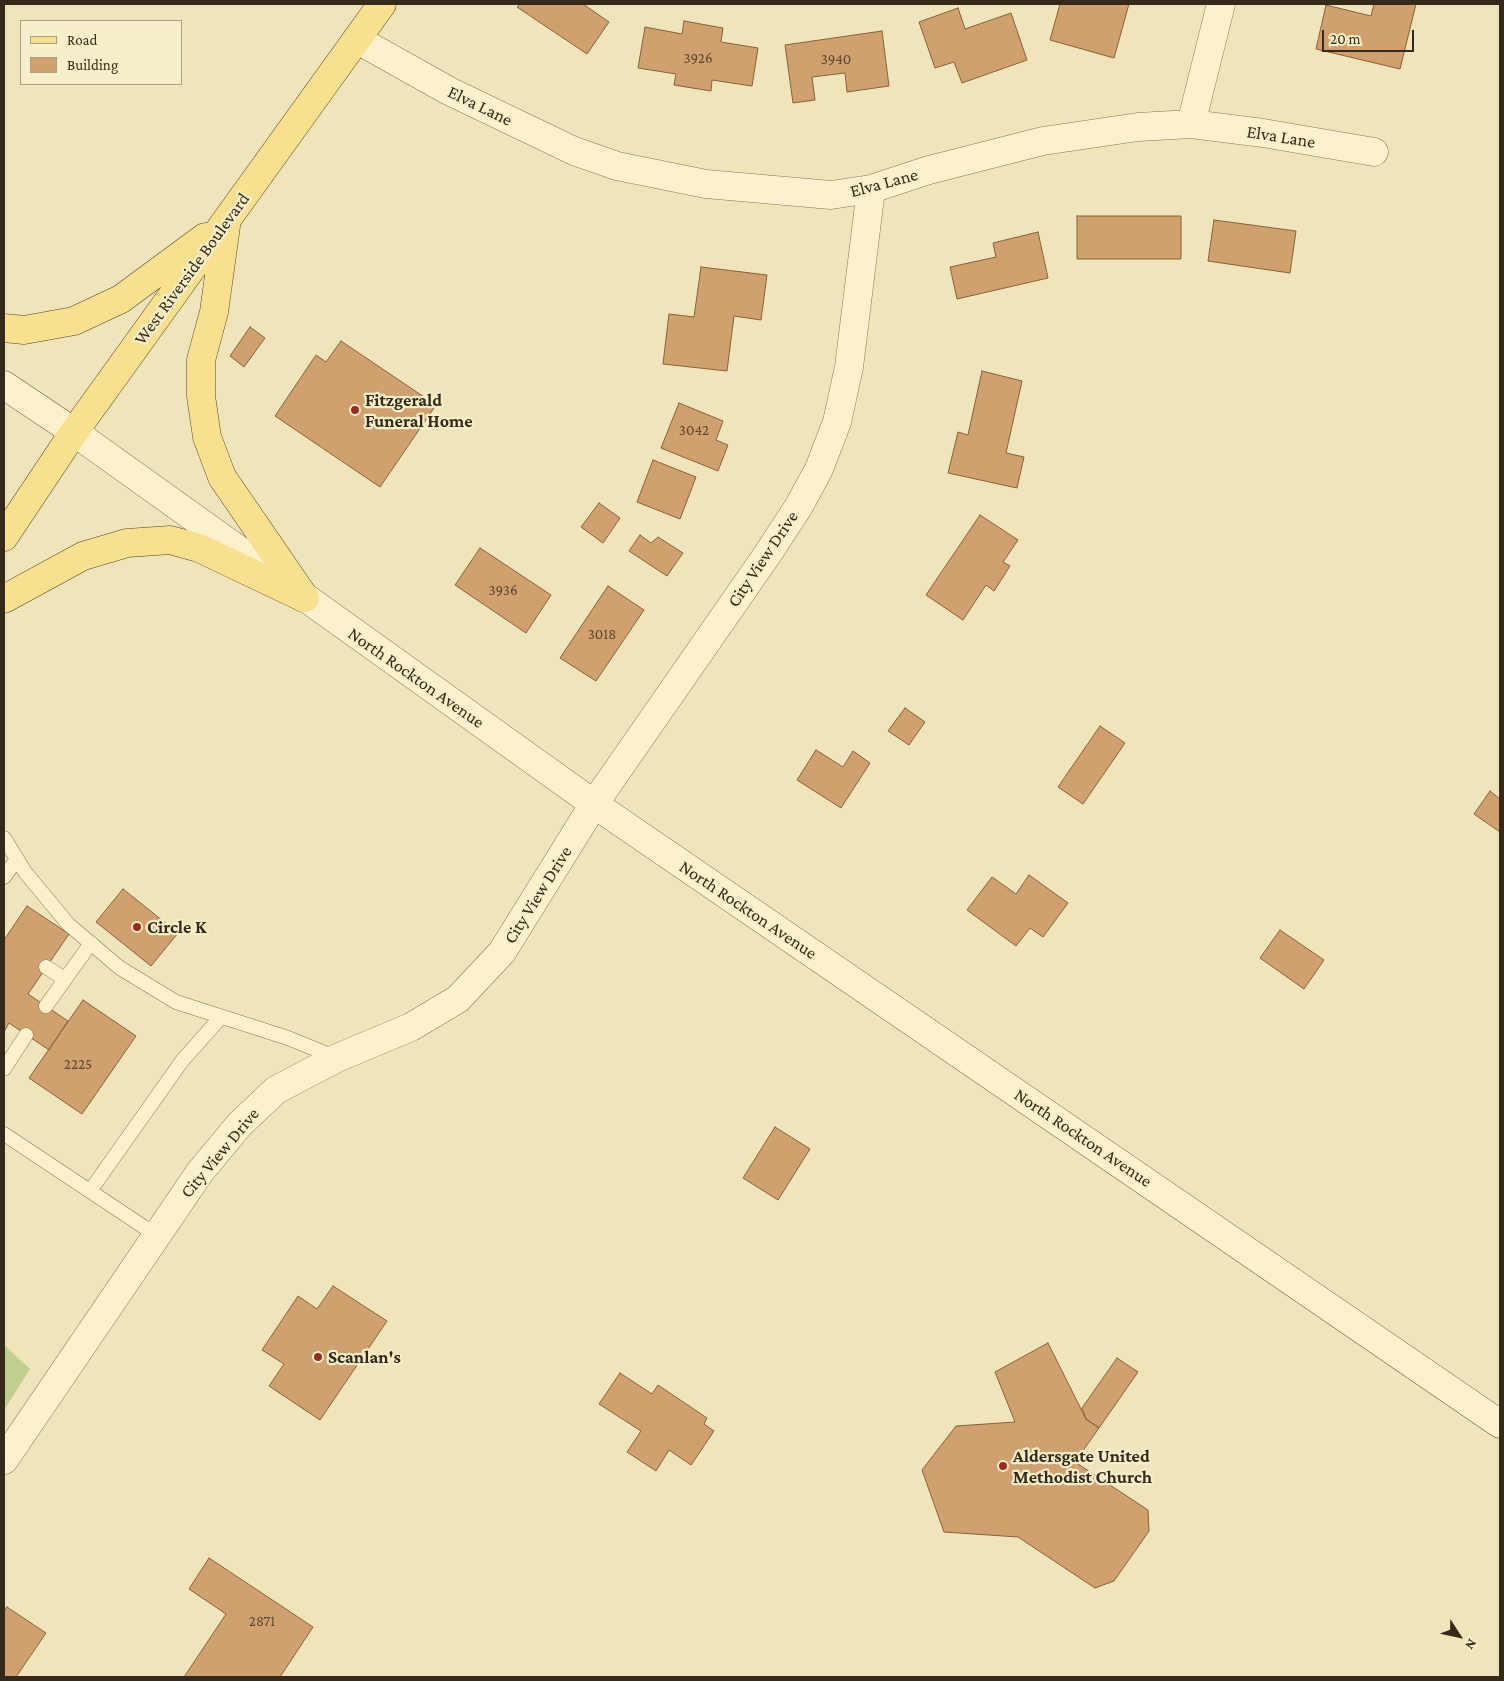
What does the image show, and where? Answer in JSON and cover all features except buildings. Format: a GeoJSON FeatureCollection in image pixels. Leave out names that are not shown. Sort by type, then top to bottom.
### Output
{"type":"FeatureCollection","features":[{"type":"Feature","properties":{"kind":"main road","name":"West Riverside Boulevard"},"geometry":{"type":"LineString","coordinates":[[4,537],[74,432],[358,40],[382,4]]}},
{"type":"Feature","properties":{"kind":"main road"},"geometry":{"type":"LineString","coordinates":[[4,328],[24,330],[74,322],[121,300],[226,222]]}},
{"type":"Feature","properties":{"kind":"main road"},"geometry":{"type":"LineString","coordinates":[[226,222],[214,312],[201,360],[201,396],[207,437],[222,477],[305,598]]}},
{"type":"Feature","properties":{"kind":"main road"},"geometry":{"type":"LineString","coordinates":[[4,599],[83,556],[127,543],[170,540],[199,548],[305,598]]}},
{"type":"Feature","properties":{"kind":"street"},"geometry":{"type":"LineString","coordinates":[[1191,124],[1221,4]]}},
{"type":"Feature","properties":{"kind":"street","name":"Elva Lane"},"geometry":{"type":"LineString","coordinates":[[358,40],[449,91],[574,151],[617,166],[706,184],[831,195],[871,189],[930,170],[1043,141],[1138,127],[1191,124],[1263,133],[1374,152]]}},
{"type":"Feature","properties":{"kind":"street","name":"City View Drive"},"geometry":{"type":"LineString","coordinates":[[4,1460],[200,1172],[240,1124],[276,1090],[337,1058],[411,1027],[458,999],[502,952],[594,804],[767,555],[799,506],[819,469],[837,422],[849,368],[871,189]]}},
{"type":"Feature","properties":{"kind":"street","name":"North Rockton Avenue"},"geometry":{"type":"LineString","coordinates":[[4,385],[74,432],[594,804],[1500,1424]]}},
{"type":"Feature","properties":{"kind":"lane"},"geometry":{"type":"LineString","coordinates":[[4,838],[25,872],[68,924],[120,968],[176,1002],[288,1038],[337,1058]]}},
{"type":"Feature","properties":{"kind":"lane"},"geometry":{"type":"LineString","coordinates":[[4,877],[17,859]]}},
{"type":"Feature","properties":{"kind":"lane"},"geometry":{"type":"LineString","coordinates":[[46,1006],[91,943]]}},
{"type":"Feature","properties":{"kind":"lane"},"geometry":{"type":"LineString","coordinates":[[46,967],[65,979]]}},
{"type":"Feature","properties":{"kind":"lane"},"geometry":{"type":"LineString","coordinates":[[90,1191],[182,1061],[221,1017]]}},
{"type":"Feature","properties":{"kind":"lane"},"geometry":{"type":"LineString","coordinates":[[5,1066],[26,1035]]}},
{"type":"Feature","properties":{"kind":"lane"},"geometry":{"type":"LineString","coordinates":[[4,1134],[156,1235]]}},
{"type":"Feature","properties":{"kind":"green space"},"geometry":{"type":"Polygon","coordinates":[[[4,1345],[30,1369],[4,1410],[4,1345]]]}},
{"type":"Feature","properties":{"kind":"place","name":"Fitzgerald Funeral Home"},"geometry":{"type":"Point","coordinates":[355,410]}},
{"type":"Feature","properties":{"kind":"place","name":"Circle K"},"geometry":{"type":"Point","coordinates":[137,927]}},
{"type":"Feature","properties":{"kind":"place","name":"Scanlan's"},"geometry":{"type":"Point","coordinates":[318,1357]}},
{"type":"Feature","properties":{"kind":"place","name":"Aldersgate United Methodist Church"},"geometry":{"type":"Point","coordinates":[1003,1466]}}]}
